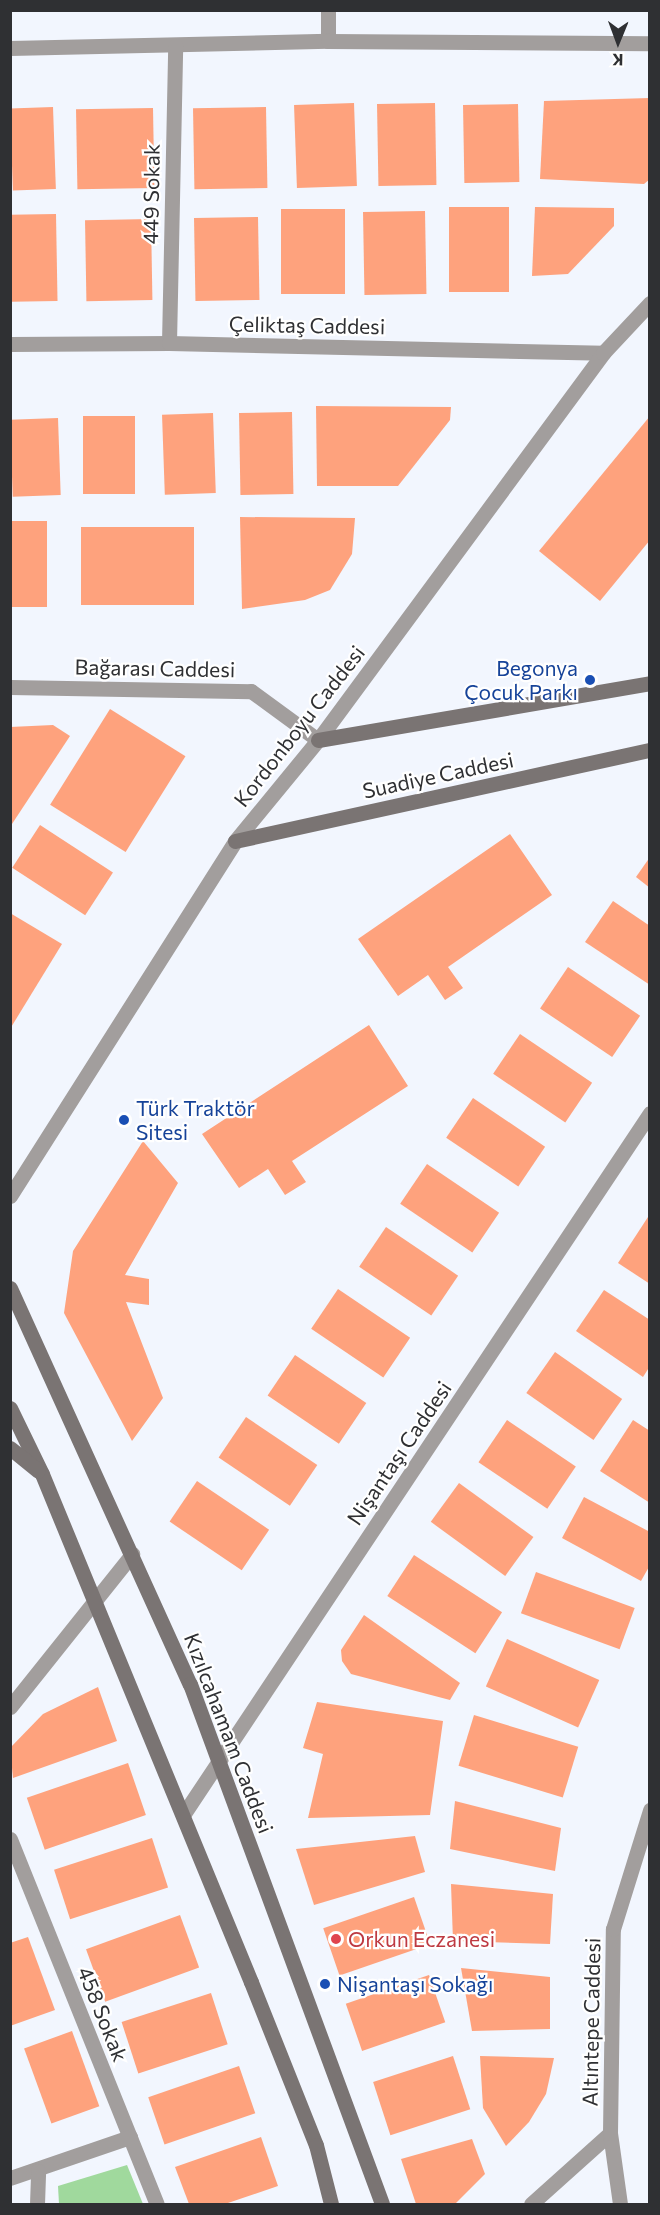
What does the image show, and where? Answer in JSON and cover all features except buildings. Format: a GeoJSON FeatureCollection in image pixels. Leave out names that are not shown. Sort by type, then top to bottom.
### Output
{"type":"FeatureCollection","features":[{"type":"Feature","properties":{"kind":"main road"},"geometry":{"type":"LineString","coordinates":[[318,740],[650,683]]}},
{"type":"Feature","properties":{"kind":"main road","name":"Suadiye Caddesi"},"geometry":{"type":"LineString","coordinates":[[235,841],[650,750]]}},
{"type":"Feature","properties":{"kind":"main road","name":"Kızılcahamam Caddesi"},"geometry":{"type":"LineString","coordinates":[[10,1288],[190,1684],[382,2205]]}},
{"type":"Feature","properties":{"kind":"main road"},"geometry":{"type":"LineString","coordinates":[[10,1408],[42,1474],[316,2145],[331,2205]]}},
{"type":"Feature","properties":{"kind":"main road"},"geometry":{"type":"LineString","coordinates":[[10,1448],[42,1474]]}},
{"type":"Feature","properties":{"kind":"street"},"geometry":{"type":"LineString","coordinates":[[328,10],[328,41]]}},
{"type":"Feature","properties":{"kind":"street"},"geometry":{"type":"LineString","coordinates":[[10,48],[328,41],[650,43]]}},
{"type":"Feature","properties":{"kind":"street","name":"449 Sokak"},"geometry":{"type":"LineString","coordinates":[[169,343],[175,46]]}},
{"type":"Feature","properties":{"kind":"street","name":"Kordonboyu Caddesi"},"geometry":{"type":"LineString","coordinates":[[10,1196],[235,841],[318,740],[603,353],[650,303]]}},
{"type":"Feature","properties":{"kind":"street","name":"Çeliktaş Caddesi"},"geometry":{"type":"LineString","coordinates":[[10,344],[169,343],[603,353]]}},
{"type":"Feature","properties":{"kind":"street","name":"Bağarası Caddesi"},"geometry":{"type":"LineString","coordinates":[[10,687],[251,691],[318,740]]}},
{"type":"Feature","properties":{"kind":"street","name":"Nişantaşı Caddesi"},"geometry":{"type":"LineString","coordinates":[[183,1815],[650,1113]]}},
{"type":"Feature","properties":{"kind":"street"},"geometry":{"type":"LineString","coordinates":[[10,1707],[132,1554]]}},
{"type":"Feature","properties":{"kind":"street","name":"Altıntepe Caddesi"},"geometry":{"type":"LineString","coordinates":[[620,2205],[610,2133],[613,1929],[650,1810]]}},
{"type":"Feature","properties":{"kind":"street","name":"458 Sokak"},"geometry":{"type":"LineString","coordinates":[[10,1839],[157,2205]]}},
{"type":"Feature","properties":{"kind":"street"},"geometry":{"type":"LineString","coordinates":[[531,2205],[610,2133]]}},
{"type":"Feature","properties":{"kind":"street"},"geometry":{"type":"LineString","coordinates":[[10,2178],[38,2171],[130,2137]]}},
{"type":"Feature","properties":{"kind":"street"},"geometry":{"type":"LineString","coordinates":[[37,2205],[38,2171]]}},
{"type":"Feature","properties":{"kind":"green space"},"geometry":{"type":"Polygon","coordinates":[[[127,2165],[143,2204],[59,2204],[58,2186],[127,2165]]]}},
{"type":"Feature","properties":{"kind":"place","name":"Begonya Çocuk Parkı"},"geometry":{"type":"Point","coordinates":[590,680]}},
{"type":"Feature","properties":{"kind":"place","name":"Türk Traktör Sitesi"},"geometry":{"type":"Point","coordinates":[124,1120]}},
{"type":"Feature","properties":{"kind":"place","name":"Orkun Eczanesi"},"geometry":{"type":"Point","coordinates":[336,1939]}},
{"type":"Feature","properties":{"kind":"place","name":"Nişantaşı Sokağı"},"geometry":{"type":"Point","coordinates":[325,1984]}}]}
